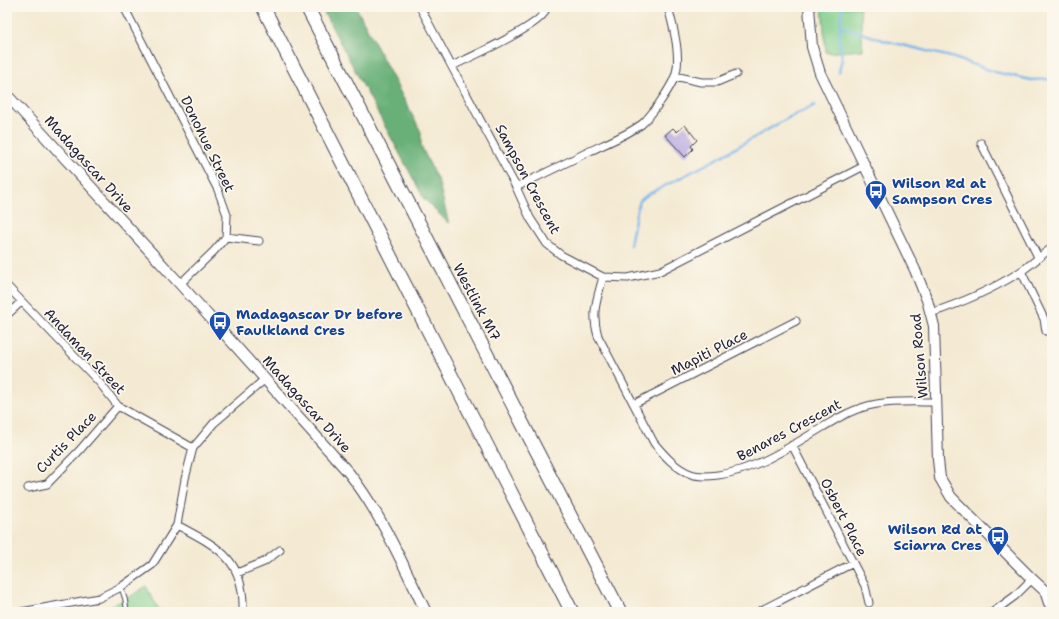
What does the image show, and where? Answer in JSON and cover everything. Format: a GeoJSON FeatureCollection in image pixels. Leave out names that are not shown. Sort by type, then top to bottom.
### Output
{"type":"FeatureCollection","features":[{"type":"Feature","properties":{"kind":"highway"},"geometry":{"type":"LineString","coordinates":[[263,7],[572,612]]}},
{"type":"Feature","properties":{"kind":"highway","name":"Westlink M7"},"geometry":{"type":"LineString","coordinates":[[307,7],[620,612]]}},
{"type":"Feature","properties":{"kind":"street","name":"Donohue Street"},"geometry":{"type":"LineString","coordinates":[[124,7],[218,190],[227,214],[226,237]]}},
{"type":"Feature","properties":{"kind":"street","name":"Sampson Crescent"},"geometry":{"type":"LineString","coordinates":[[420,7],[516,187],[530,218],[547,244],[561,255],[603,277],[628,278],[660,271],[864,166]]}},
{"type":"Feature","properties":{"kind":"street"},"geometry":{"type":"LineString","coordinates":[[452,66],[524,30],[537,21],[544,13],[546,7]]}},
{"type":"Feature","properties":{"kind":"street"},"geometry":{"type":"LineString","coordinates":[[516,187],[614,140],[642,124],[660,101],[675,76],[676,46],[674,30],[668,7]]}},
{"type":"Feature","properties":{"kind":"street","name":"Wilson Road"},"geometry":{"type":"LineString","coordinates":[[809,7],[811,39],[815,59],[826,88],[915,270],[931,313],[935,343],[938,460],[940,478],[943,485],[958,504],[1032,579],[1048,593],[1049,603],[1052,606]]}},
{"type":"Feature","properties":{"kind":"street"},"geometry":{"type":"LineString","coordinates":[[675,76],[701,82],[717,82],[736,74]]}},
{"type":"Feature","properties":{"kind":"street","name":"Madagascar Drive"},"geometry":{"type":"LineString","coordinates":[[8,100],[180,284],[340,462],[359,486],[385,529],[426,612]]}},
{"type":"Feature","properties":{"kind":"street"},"geometry":{"type":"LineString","coordinates":[[981,143],[1038,257]]}},
{"type":"Feature","properties":{"kind":"street"},"geometry":{"type":"LineString","coordinates":[[180,284],[214,251],[226,237],[259,241]]}},
{"type":"Feature","properties":{"kind":"street"},"geometry":{"type":"LineString","coordinates":[[931,313],[983,292],[1021,271],[1052,248]]}},
{"type":"Feature","properties":{"kind":"street"},"geometry":{"type":"LineString","coordinates":[[1021,271],[1044,319],[1046,332]]}},
{"type":"Feature","properties":{"kind":"street","name":"Benares Crescent"},"geometry":{"type":"LineString","coordinates":[[603,277],[595,311],[595,324],[598,336],[654,443],[665,456],[679,467],[692,474],[710,476],[742,470],[792,445],[846,414],[861,408],[891,403],[937,402]]}},
{"type":"Feature","properties":{"kind":"street","name":"Andaman Street"},"geometry":{"type":"LineString","coordinates":[[7,286],[99,382],[118,406],[193,448]]}},
{"type":"Feature","properties":{"kind":"street"},"geometry":{"type":"LineString","coordinates":[[7,315],[21,302]]}},
{"type":"Feature","properties":{"kind":"street","name":"Mapiti Place"},"geometry":{"type":"LineString","coordinates":[[634,404],[796,321]]}},
{"type":"Feature","properties":{"kind":"street"},"geometry":{"type":"LineString","coordinates":[[21,612],[54,609],[99,598],[121,587],[152,565],[177,525],[185,479],[193,448],[214,423],[265,379]]}},
{"type":"Feature","properties":{"kind":"street","name":"Curtis Place"},"geometry":{"type":"LineString","coordinates":[[28,488],[47,484],[79,451],[118,406]]}},
{"type":"Feature","properties":{"kind":"street","name":"Osbert Place"},"geometry":{"type":"LineString","coordinates":[[792,445],[865,586],[869,603]]}},
{"type":"Feature","properties":{"kind":"street"},"geometry":{"type":"LineString","coordinates":[[177,525],[216,547],[230,561],[237,573],[242,594],[242,612]]}},
{"type":"Feature","properties":{"kind":"street"},"geometry":{"type":"LineString","coordinates":[[237,573],[264,562],[280,550]]}},
{"type":"Feature","properties":{"kind":"street"},"geometry":{"type":"LineString","coordinates":[[758,612],[853,563]]}},
{"type":"Feature","properties":{"kind":"street"},"geometry":{"type":"LineString","coordinates":[[993,612],[1015,596],[1032,579]]}},
{"type":"Feature","properties":{"kind":"lane"},"geometry":{"type":"LineString","coordinates":[[121,587],[127,612]]}},
{"type":"Feature","properties":{"kind":"green space"},"geometry":{"type":"Polygon","coordinates":[[[321,7],[356,7],[421,132],[421,146],[439,183],[449,224],[424,199],[321,7]]]}},
{"type":"Feature","properties":{"kind":"green space"},"geometry":{"type":"Polygon","coordinates":[[[822,7],[860,7],[863,50],[826,53],[822,7]]]}},
{"type":"Feature","properties":{"kind":"green space"},"geometry":{"type":"Polygon","coordinates":[[[146,586],[160,612],[104,612],[104,609],[131,596],[146,586]]]}},
{"type":"Feature","properties":{"kind":"building"},"geometry":{"type":"Polygon","coordinates":[[[685,125],[697,140],[691,146],[693,149],[685,157],[665,135],[673,128],[677,132],[685,125]]]}},
{"type":"Feature","properties":{"kind":"waterway"},"geometry":{"type":"LineString","coordinates":[[839,72],[842,58],[839,38],[842,7]]}},
{"type":"Feature","properties":{"kind":"waterway"},"geometry":{"type":"LineString","coordinates":[[840,26],[886,41],[951,57],[995,72],[1031,80],[1052,79]]}},
{"type":"Feature","properties":{"kind":"waterway"},"geometry":{"type":"LineString","coordinates":[[630,245],[640,201],[647,195],[713,161],[788,118],[815,105]]}},
{"type":"Feature","properties":{"kind":"place","name":"Wilson Rd at Sampson Cres"},"geometry":{"type":"Point","coordinates":[876,210]}},
{"type":"Feature","properties":{"kind":"place","name":"Madagascar Dr before Faulkland Cres"},"geometry":{"type":"Point","coordinates":[220,342]}},
{"type":"Feature","properties":{"kind":"place","name":"Wilson Rd at Sciarra Cres"},"geometry":{"type":"Point","coordinates":[998,556]}}]}
